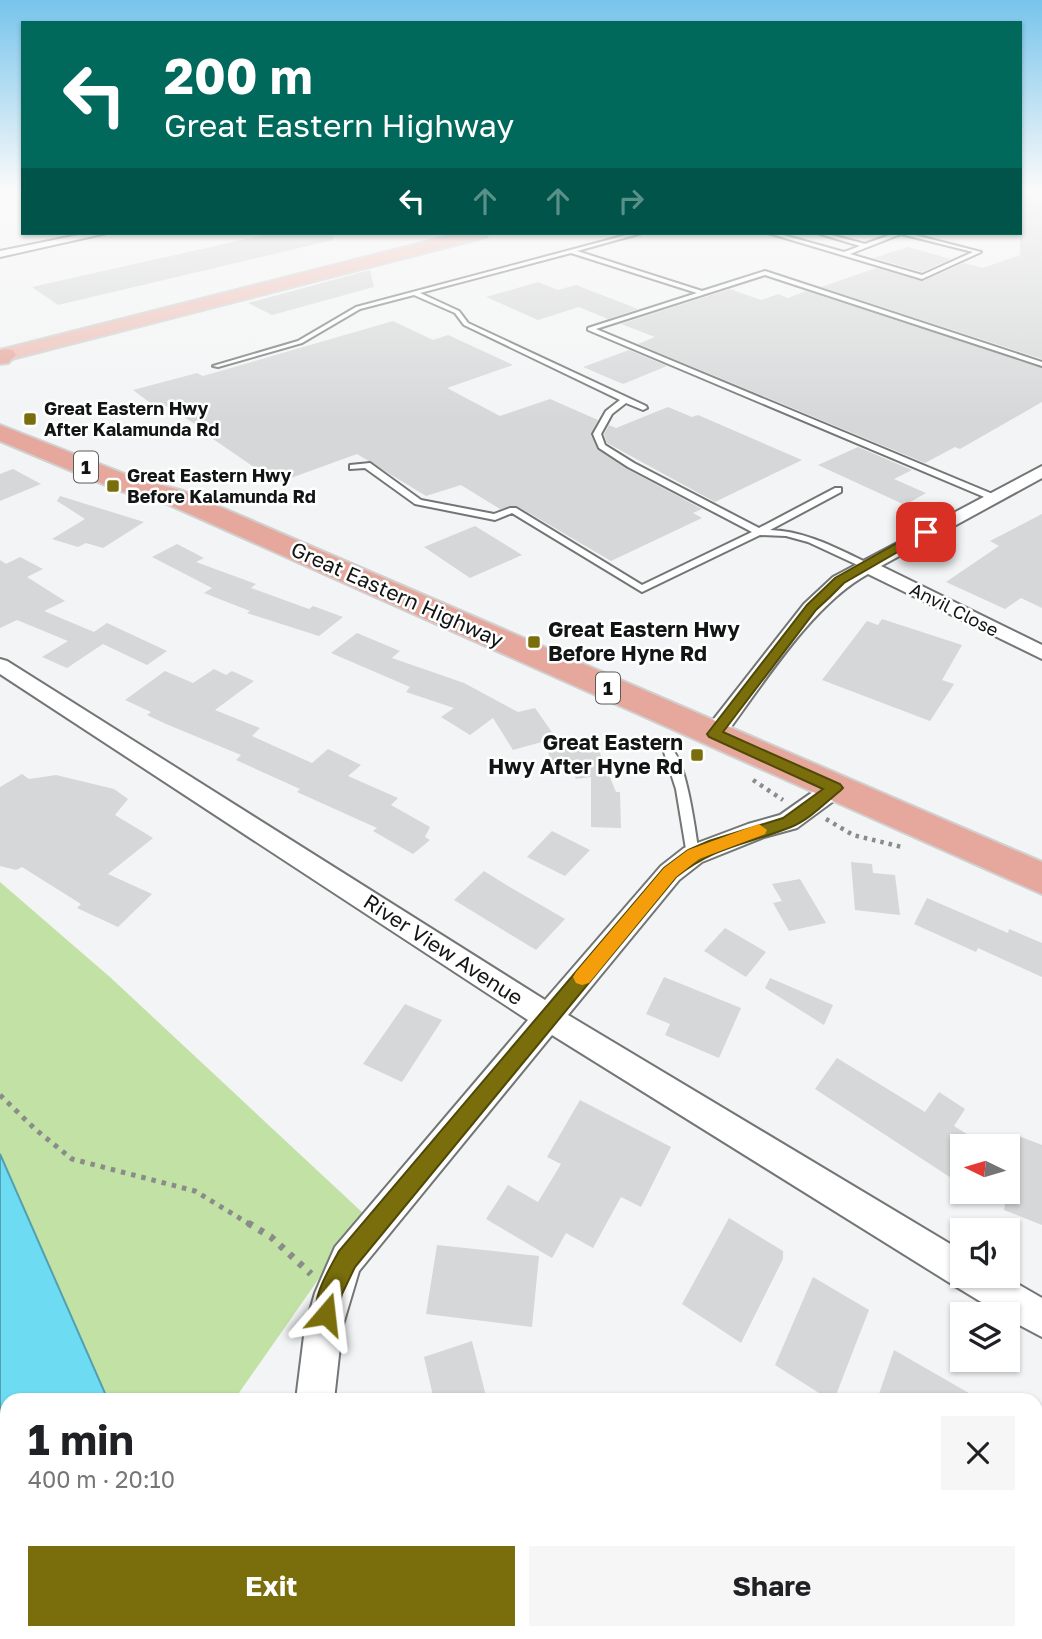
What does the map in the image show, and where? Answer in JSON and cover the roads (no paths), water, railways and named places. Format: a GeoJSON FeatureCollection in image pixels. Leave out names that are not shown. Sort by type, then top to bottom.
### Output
{"type":"FeatureCollection","features":[{"type":"Feature","properties":{"kind":"highway","name":"Great Eastern Highway"},"geometry":{"type":"LineString","coordinates":[[0,414],[145,477],[174,497]]}},
{"type":"Feature","properties":{"kind":"highway","name":"Great Eastern Highway"},"geometry":{"type":"LineString","coordinates":[[0,432],[127,484],[174,497],[714,734],[822,798],[1042,879]]}},
{"type":"Feature","properties":{"kind":"main road"},"geometry":{"type":"LineString","coordinates":[[2,356],[345,266]]}},
{"type":"Feature","properties":{"kind":"street"},"geometry":{"type":"LineString","coordinates":[[714,734],[811,608],[840,581],[1042,471]]}},
{"type":"Feature","properties":{"kind":"street","name":"Anvil Close"},"geometry":{"type":"LineString","coordinates":[[867,566],[1042,653]]}},
{"type":"Feature","properties":{"kind":"street","name":"River View Avenue"},"geometry":{"type":"LineString","coordinates":[[0,665],[549,1018],[950,1263]]}},
{"type":"Feature","properties":{"kind":"street"},"geometry":{"type":"LineString","coordinates":[[315,1393],[317,1356],[331,1292],[347,1259],[670,873],[694,855],[788,822],[822,798]]}},
{"type":"Feature","properties":{"kind":"street"},"geometry":{"type":"LineString","coordinates":[[991,1288],[1042,1319]]}},
{"type":"Feature","properties":{"kind":"lane"},"geometry":{"type":"LineString","coordinates":[[216,366],[300,342],[358,308],[512,266]]}},
{"type":"Feature","properties":{"kind":"lane"},"geometry":{"type":"LineString","coordinates":[[619,266],[701,292]]}},
{"type":"Feature","properties":{"kind":"lane"},"geometry":{"type":"LineString","coordinates":[[887,266],[922,277],[946,266]]}},
{"type":"Feature","properties":{"kind":"lane"},"geometry":{"type":"LineString","coordinates":[[992,497],[590,329],[765,273],[1042,364]]}},
{"type":"Feature","properties":{"kind":"lane"},"geometry":{"type":"LineString","coordinates":[[414,293],[457,312],[458,317],[466,324],[643,408]]}},
{"type":"Feature","properties":{"kind":"lane"},"geometry":{"type":"LineString","coordinates":[[625,400],[610,413],[597,433],[602,446],[631,465],[759,533],[786,533],[811,540],[867,566]]}},
{"type":"Feature","properties":{"kind":"lane"},"geometry":{"type":"LineString","coordinates":[[353,467],[367,465],[418,502],[495,517],[513,510],[642,589],[759,533],[838,489]]}},
{"type":"Feature","properties":{"kind":"lane"},"geometry":{"type":"LineString","coordinates":[[670,752],[682,789],[694,855]]}},
{"type":"Feature","properties":{"kind":"water"},"geometry":{"type":"Polygon","coordinates":[[[0,1154],[105,1393],[0,1393],[0,1154]]]}},
{"type":"Feature","properties":{"kind":"place","name":"Great Eastern Hwy After Kalamunda Rd"},"geometry":{"type":"Point","coordinates":[30,419]}},
{"type":"Feature","properties":{"kind":"place","name":"Great Eastern Hwy Before Kalamunda Rd"},"geometry":{"type":"Point","coordinates":[113,486]}},
{"type":"Feature","properties":{"kind":"place","name":"Great Eastern Hwy Before Hyne Rd"},"geometry":{"type":"Point","coordinates":[534,642]}},
{"type":"Feature","properties":{"kind":"place","name":"Great Eastern Hwy After Hyne Rd"},"geometry":{"type":"Point","coordinates":[697,755]}}]}
